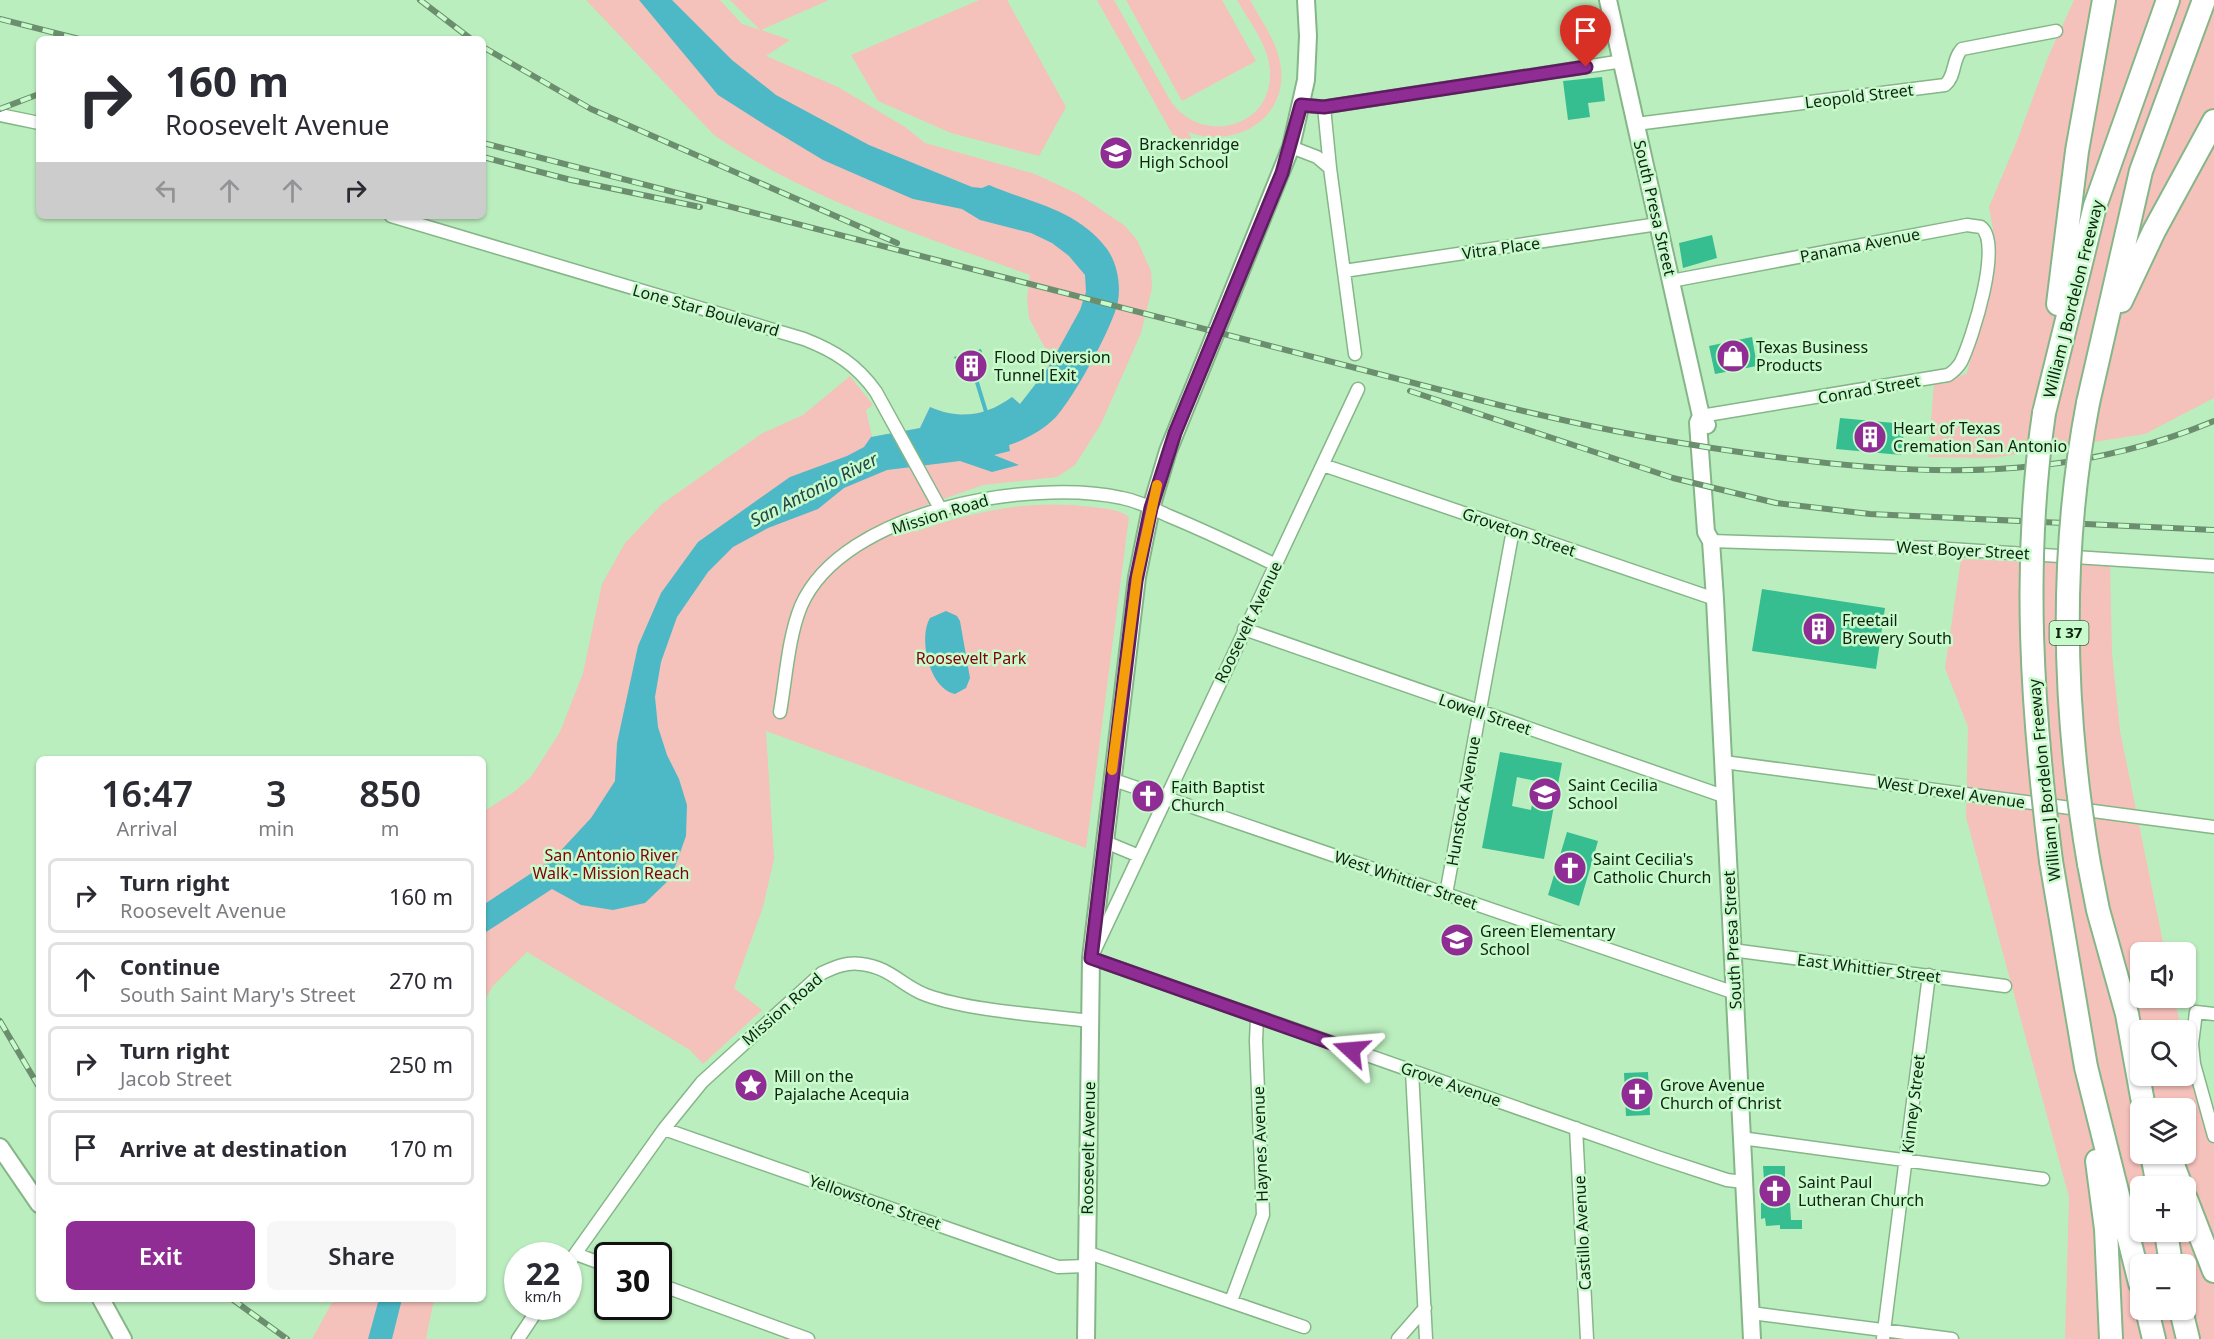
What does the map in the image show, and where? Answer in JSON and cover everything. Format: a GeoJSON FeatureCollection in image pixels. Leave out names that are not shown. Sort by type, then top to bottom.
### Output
{"type":"FeatureCollection","features":[{"type":"Feature","properties":{"kind":"highway"},"geometry":{"type":"LineString","coordinates":[[2044,413],[2078,151],[2104,0]]}},
{"type":"Feature","properties":{"kind":"highway","name":"William J Bordelon Freeway"},"geometry":{"type":"LineString","coordinates":[[2133,1254],[2086,1067],[2051,861],[2038,755],[2030,616],[2034,499],[2044,413],[2095,206],[2168,0]]}},
{"type":"Feature","properties":{"kind":"highway","name":"William J Bordelon Freeway"},"geometry":{"type":"LineString","coordinates":[[2142,1098],[2127,1014],[2098,910],[2089,864],[2071,724],[2068,638],[2073,491],[2088,403],[2141,171],[2204,0]]}},
{"type":"Feature","properties":{"kind":"highway"},"geometry":{"type":"LineString","coordinates":[[2103,340],[2154,231],[2214,121]]}},
{"type":"Feature","properties":{"kind":"highway"},"geometry":{"type":"LineString","coordinates":[[2127,1014],[2130,1025]]}},
{"type":"Feature","properties":{"kind":"highway"},"geometry":{"type":"LineString","coordinates":[[2086,1067],[2106,1229],[2111,1339]]}},
{"type":"Feature","properties":{"kind":"highway"},"geometry":{"type":"LineString","coordinates":[[2196,1225],[2214,1271]]}},
{"type":"Feature","properties":{"kind":"highway"},"geometry":{"type":"LineString","coordinates":[[2149,1320],[2154,1339]]}},
{"type":"Feature","properties":{"kind":"highway"},"geometry":{"type":"LineString","coordinates":[[2183,1320],[2188,1339]]}},
{"type":"Feature","properties":{"kind":"main road","name":"Roosevelt Avenue"},"geometry":{"type":"LineString","coordinates":[[1086,1339],[1091,958],[1110,779],[1137,577],[1151,508],[1175,433],[1292,147],[1301,105],[1308,36],[1306,0]]}},
{"type":"Feature","properties":{"kind":"main road","name":"South Presa Street"},"geometry":{"type":"LineString","coordinates":[[1608,0],[1701,416],[1707,424],[1711,448],[1716,531],[1711,541],[1726,797],[1752,1339]]}},
{"type":"Feature","properties":{"kind":"main road"},"geometry":{"type":"LineString","coordinates":[[0,1147],[36,1200]]}},
{"type":"Feature","properties":{"kind":"main road"},"geometry":{"type":"LineString","coordinates":[[103,1302],[123,1339]]}},
{"type":"Feature","properties":{"kind":"street","name":"Leopold Street"},"geometry":{"type":"LineString","coordinates":[[1636,124],[1945,85],[1950,81],[1956,56],[1962,49],[2056,30]]}},
{"type":"Feature","properties":{"kind":"street"},"geometry":{"type":"LineString","coordinates":[[1301,105],[1324,107],[1623,61]]}},
{"type":"Feature","properties":{"kind":"street"},"geometry":{"type":"LineString","coordinates":[[1324,107],[1355,354]]}},
{"type":"Feature","properties":{"kind":"street"},"geometry":{"type":"LineString","coordinates":[[0,115],[36,122]]}},
{"type":"Feature","properties":{"kind":"street"},"geometry":{"type":"LineString","coordinates":[[1292,147],[1317,157],[1330,168]]}},
{"type":"Feature","properties":{"kind":"street","name":"Lone Star Boulevard"},"geometry":{"type":"LineString","coordinates":[[401,219],[804,339],[837,353],[864,376],[889,414],[940,510]]}},
{"type":"Feature","properties":{"kind":"street","name":"Vitra Place"},"geometry":{"type":"LineString","coordinates":[[1344,271],[1658,225]]}},
{"type":"Feature","properties":{"kind":"street","name":"Panama Avenue"},"geometry":{"type":"LineString","coordinates":[[1671,281],[1974,225],[1985,230],[1987,237],[1988,263],[1983,293]]}},
{"type":"Feature","properties":{"kind":"street","name":"Conrad Street"},"geometry":{"type":"LineString","coordinates":[[1701,416],[1948,375],[1961,363],[1983,293]]}},
{"type":"Feature","properties":{"kind":"street","name":"Roosevelt Avenue"},"geometry":{"type":"LineString","coordinates":[[1091,958],[1358,389]]}},
{"type":"Feature","properties":{"kind":"street","name":"Groveton Street"},"geometry":{"type":"LineString","coordinates":[[1323,465],[1715,599]]}},
{"type":"Feature","properties":{"kind":"street","name":"Mission Road"},"geometry":{"type":"LineString","coordinates":[[780,712],[796,622],[811,589],[828,569],[860,543],[896,526],[940,510],[974,500],[1045,491],[1122,498],[1151,508],[1276,565]]}},
{"type":"Feature","properties":{"kind":"street","name":"Hunstock Avenue"},"geometry":{"type":"LineString","coordinates":[[1446,894],[1513,531]]}},
{"type":"Feature","properties":{"kind":"street","name":"West Boyer Street"},"geometry":{"type":"LineString","coordinates":[[1711,541],[1934,548],[2214,566]]}},
{"type":"Feature","properties":{"kind":"street","name":"Lowell Street"},"geometry":{"type":"LineString","coordinates":[[1244,629],[1726,797]]}},
{"type":"Feature","properties":{"kind":"street","name":"West Drexel Avenue"},"geometry":{"type":"LineString","coordinates":[[1724,762],[2214,827]]}},
{"type":"Feature","properties":{"kind":"street","name":"West Whittier Street"},"geometry":{"type":"LineString","coordinates":[[1110,779],[1735,993]]}},
{"type":"Feature","properties":{"kind":"street"},"geometry":{"type":"LineString","coordinates":[[1103,841],[1139,856]]}},
{"type":"Feature","properties":{"kind":"street","name":"East Whittier Street"},"geometry":{"type":"LineString","coordinates":[[1732,950],[2005,986]]}},
{"type":"Feature","properties":{"kind":"street","name":"Grove Avenue"},"geometry":{"type":"LineString","coordinates":[[1091,958],[1717,1177],[1744,1182]]}},
{"type":"Feature","properties":{"kind":"street","name":"Mission Road"},"geometry":{"type":"LineString","coordinates":[[582,1245],[664,1129],[702,1082],[822,973],[841,964],[876,966],[895,974],[924,994],[953,1002],[1090,1021]]}},
{"type":"Feature","properties":{"kind":"street","name":"Kinney Street"},"geometry":{"type":"LineString","coordinates":[[1883,1335],[1929,975]]}},
{"type":"Feature","properties":{"kind":"street"},"geometry":{"type":"LineString","coordinates":[[2214,1014],[2196,1012],[2192,1044],[2194,1064],[2214,1136]]}},
{"type":"Feature","properties":{"kind":"street","name":"Haynes Avenue"},"geometry":{"type":"LineString","coordinates":[[1231,1301],[1263,1215],[1257,1017]]}},
{"type":"Feature","properties":{"kind":"street"},"geometry":{"type":"LineString","coordinates":[[1412,1071],[1426,1339]]}},
{"type":"Feature","properties":{"kind":"street","name":"Castillo Avenue"},"geometry":{"type":"LineString","coordinates":[[1576,1128],[1587,1339]]}},
{"type":"Feature","properties":{"kind":"street","name":"Yellowstone Street"},"geometry":{"type":"LineString","coordinates":[[664,1129],[1058,1267],[1086,1259],[1231,1301],[1304,1328]]}},
{"type":"Feature","properties":{"kind":"street"},"geometry":{"type":"LineString","coordinates":[[1741,1138],[2043,1179]]}},
{"type":"Feature","properties":{"kind":"street"},"geometry":{"type":"LineString","coordinates":[[672,1289],[808,1339]]}},
{"type":"Feature","properties":{"kind":"street"},"geometry":{"type":"LineString","coordinates":[[1398,1339],[1425,1308]]}},
{"type":"Feature","properties":{"kind":"street"},"geometry":{"type":"LineString","coordinates":[[1751,1313],[1883,1335],[1952,1339]]}},
{"type":"Feature","properties":{"kind":"street"},"geometry":{"type":"LineString","coordinates":[[518,1339],[531,1320]]}},
{"type":"Feature","properties":{"kind":"green space","name":"San Antonio River Walk - Mission Reach"},"geometry":{"type":"Polygon","coordinates":[[[586,0],[720,0],[742,24],[760,30],[730,0],[829,0],[761,30],[790,40],[766,56],[838,87],[905,127],[925,143],[1035,174],[1078,194],[1125,226],[1137,240],[1151,271],[1152,288],[1141,333],[1101,424],[1075,465],[1057,477],[983,485],[907,512],[915,532],[959,518],[1025,506],[1093,507],[1116,511],[1129,517],[1086,848],[766,731],[774,859],[763,907],[734,988],[762,1010],[703,1064],[690,1050],[527,952],[492,987],[486,998],[486,810],[514,792],[531,777],[560,732],[583,673],[602,584],[625,543],[662,504],[761,434],[803,415],[850,376],[873,405],[866,410],[872,437],[920,428],[930,407],[962,415],[983,412],[1012,397],[1020,404],[1040,380],[1058,348],[1046,350],[1029,318],[1027,298],[1030,275],[908,231],[828,198],[750,158],[714,135],[586,0]]]}},
{"type":"Feature","properties":{"kind":"green space"},"geometry":{"type":"Polygon","coordinates":[[[979,0],[1007,0],[1066,107],[1039,156],[951,133],[878,101],[851,55],[979,0]]]}},
{"type":"Feature","properties":{"kind":"green space"},"geometry":{"type":"Polygon","coordinates":[[[1097,0],[1114,0],[1170,100],[1183,114],[1199,123],[1216,126],[1232,125],[1248,118],[1260,106],[1268,91],[1270,71],[1266,52],[1237,0],[1250,0],[1278,54],[1281,82],[1277,99],[1268,113],[1256,124],[1241,132],[1224,136],[1206,136],[1188,132],[1196,146],[1183,153],[1097,0]]]}},
{"type":"Feature","properties":{"kind":"green space"},"geometry":{"type":"Polygon","coordinates":[[[1126,0],[1222,0],[1256,61],[1182,101],[1126,0]]]}},
{"type":"Feature","properties":{"kind":"green space"},"geometry":{"type":"Polygon","coordinates":[[[2074,0],[2214,0],[2214,398],[2145,434],[1992,458],[1928,457],[1934,384],[1944,384],[1967,373],[1994,268],[1994,235],[1989,207],[2017,141],[2048,57],[2074,0]]]}},
{"type":"Feature","properties":{"kind":"green space"},"geometry":{"type":"Polygon","coordinates":[[[1961,559],[2110,565],[2112,653],[2120,731],[2163,942],[2130,942],[2130,1008],[2176,1008],[2180,1020],[2130,1020],[2130,1086],[2196,1086],[2196,1080],[2214,1146],[2214,1339],[2065,1339],[2069,1197],[1966,817],[1968,727],[1945,668],[1961,559]]]}},
{"type":"Feature","properties":{"kind":"green space"},"geometry":{"type":"Polygon","coordinates":[[[332,1302],[433,1302],[426,1339],[312,1339],[332,1302]]]}},
{"type":"Feature","properties":{"kind":"water","name":"San Antonio River"},"geometry":{"type":"Polygon","coordinates":[[[639,0],[672,0],[732,60],[776,95],[869,145],[972,187],[982,188],[989,185],[1037,203],[1068,216],[1082,225],[1107,249],[1116,267],[1119,294],[1115,312],[1092,361],[1056,417],[1034,434],[1009,445],[1010,451],[994,455],[1019,465],[992,472],[960,461],[887,470],[844,488],[818,509],[768,528],[733,547],[708,572],[677,617],[661,662],[655,697],[658,727],[687,805],[686,836],[671,878],[645,903],[613,910],[581,905],[552,889],[486,932],[486,903],[553,859],[591,818],[615,781],[617,743],[638,646],[661,593],[698,542],[790,477],[847,456],[864,447],[871,437],[920,428],[930,407],[962,415],[983,412],[1012,397],[1020,404],[1048,368],[1080,310],[1086,292],[1085,275],[1069,256],[1052,243],[1031,233],[980,220],[962,209],[913,199],[823,160],[718,95],[639,0]]]}},
{"type":"Feature","properties":{"kind":"water"},"geometry":{"type":"Polygon","coordinates":[[[946,611],[957,616],[960,621],[970,678],[966,688],[955,694],[938,683],[928,662],[926,650],[925,638],[930,618],[946,611]]]}},
{"type":"Feature","properties":{"kind":"water"},"geometry":{"type":"Polygon","coordinates":[[[378,1302],[401,1302],[392,1339],[368,1339],[378,1302]]]}},
{"type":"Feature","properties":{"kind":"building"},"geometry":{"type":"Polygon","coordinates":[[[1602,77],[1605,101],[1588,103],[1590,117],[1568,120],[1563,81],[1602,77]]]}},
{"type":"Feature","properties":{"kind":"building"},"geometry":{"type":"Polygon","coordinates":[[[1712,235],[1717,258],[1683,268],[1679,243],[1712,235]]]}},
{"type":"Feature","properties":{"kind":"building","name":"Texas Business Products"},"geometry":{"type":"Polygon","coordinates":[[[1752,337],[1757,366],[1715,374],[1709,346],[1752,337]]]}},
{"type":"Feature","properties":{"kind":"building","name":"Flood Diversion Tunnel Exit"},"geometry":{"type":"Polygon","coordinates":[[[981,349],[985,363],[983,372],[971,378],[962,375],[954,357],[981,349]]]}},
{"type":"Feature","properties":{"kind":"building","name":"Heart of Texas Cremation San Antonio"},"geometry":{"type":"Polygon","coordinates":[[[1840,418],[1905,424],[1901,455],[1836,449],[1840,418]]]}},
{"type":"Feature","properties":{"kind":"building","name":"Freetail Brewery South"},"geometry":{"type":"Polygon","coordinates":[[[1762,589],[1885,608],[1876,669],[1752,651],[1762,589]]]}},
{"type":"Feature","properties":{"kind":"building","name":"Saint Cecilia School"},"geometry":{"type":"Polygon","coordinates":[[[1500,752],[1562,763],[1544,859],[1482,848],[1500,752]],[[1517,777],[1512,806],[1531,810],[1536,781],[1517,777]]]}},
{"type":"Feature","properties":{"kind":"building","name":"Saint Cecilia's Catholic Church"},"geometry":{"type":"Polygon","coordinates":[[[1567,832],[1598,841],[1579,906],[1548,895],[1567,832]]]}},
{"type":"Feature","properties":{"kind":"building","name":"Grove Avenue Church of Christ"},"geometry":{"type":"Polygon","coordinates":[[[1648,1072],[1650,1115],[1626,1116],[1624,1073],[1648,1072]]]}},
{"type":"Feature","properties":{"kind":"building","name":"Saint Paul Lutheran Church"},"geometry":{"type":"Polygon","coordinates":[[[1763,1166],[1785,1166],[1785,1179],[1781,1179],[1782,1203],[1790,1203],[1791,1220],[1802,1220],[1802,1229],[1780,1229],[1780,1225],[1766,1226],[1765,1218],[1761,1219],[1761,1203],[1768,1203],[1767,1180],[1764,1180],[1763,1166]]]}},
{"type":"Feature","properties":{"kind":"waterway"},"geometry":{"type":"LineString","coordinates":[[976,379],[987,415]]}},
{"type":"Feature","properties":{"kind":"railway"},"geometry":{"type":"LineString","coordinates":[[420,0],[467,36]]}},
{"type":"Feature","properties":{"kind":"railway"},"geometry":{"type":"LineString","coordinates":[[0,19],[67,36]]}},
{"type":"Feature","properties":{"kind":"railway"},"geometry":{"type":"LineString","coordinates":[[486,49],[591,109],[897,243]]}},
{"type":"Feature","properties":{"kind":"railway"},"geometry":{"type":"LineString","coordinates":[[0,109],[36,95]]}},
{"type":"Feature","properties":{"kind":"railway"},"geometry":{"type":"LineString","coordinates":[[486,144],[1499,405],[1636,435],[1706,447],[1832,464],[1943,470],[1998,469],[2052,464],[2106,455],[2160,441],[2214,421]]}},
{"type":"Feature","properties":{"kind":"railway"},"geometry":{"type":"LineString","coordinates":[[486,158],[571,180],[700,207]]}},
{"type":"Feature","properties":{"kind":"railway"},"geometry":{"type":"LineString","coordinates":[[1410,391],[1673,478],[1776,503],[1870,514],[2214,530]]}},
{"type":"Feature","properties":{"kind":"railway"},"geometry":{"type":"LineString","coordinates":[[0,1021],[36,1082]]}},
{"type":"Feature","properties":{"kind":"railway"},"geometry":{"type":"LineString","coordinates":[[236,1302],[287,1339]]}},
{"type":"Feature","properties":{"kind":"slow traffic"},"geometry":{"type":"LineString","coordinates":[[1112,770],[1137,577],[1143,539],[1157,485]]}},
{"type":"Feature","properties":{"kind":"place","name":"Brackenridge High School"},"geometry":{"type":"Point","coordinates":[1116,153]}},
{"type":"Feature","properties":{"kind":"place","name":"Texas Business Products"},"geometry":{"type":"Point","coordinates":[1733,356]}},
{"type":"Feature","properties":{"kind":"place","name":"Flood Diversion Tunnel Exit"},"geometry":{"type":"Point","coordinates":[971,366]}},
{"type":"Feature","properties":{"kind":"place","name":"Heart of Texas Cremation San Antonio"},"geometry":{"type":"Point","coordinates":[1870,437]}},
{"type":"Feature","properties":{"kind":"place","name":"Freetail Brewery South"},"geometry":{"type":"Point","coordinates":[1819,629]}},
{"type":"Feature","properties":{"kind":"place","name":"Saint Cecilia School"},"geometry":{"type":"Point","coordinates":[1545,794]}},
{"type":"Feature","properties":{"kind":"place","name":"Faith Baptist Church"},"geometry":{"type":"Point","coordinates":[1148,796]}},
{"type":"Feature","properties":{"kind":"place","name":"Saint Cecilia's Catholic Church"},"geometry":{"type":"Point","coordinates":[1570,868]}},
{"type":"Feature","properties":{"kind":"place","name":"Green Elementary School"},"geometry":{"type":"Point","coordinates":[1457,940]}},
{"type":"Feature","properties":{"kind":"place","name":"Mill on the Pajalache Acequia"},"geometry":{"type":"Point","coordinates":[751,1085]}},
{"type":"Feature","properties":{"kind":"place","name":"Grove Avenue Church of Christ"},"geometry":{"type":"Point","coordinates":[1637,1094]}},
{"type":"Feature","properties":{"kind":"place","name":"Saint Paul Lutheran Church"},"geometry":{"type":"Point","coordinates":[1775,1191]}},
{"type":"Feature","properties":{"kind":"route"},"geometry":{"type":"LineString","coordinates":[[1351,1050],[1091,958],[1110,779],[1143,539],[1168,451],[1292,147],[1301,105],[1324,107],[1586,67]]}},
{"type":"Feature","properties":{"kind":"park label","name":"Roosevelt Park"},"geometry":{"type":"Point","coordinates":[971,658]}}]}
